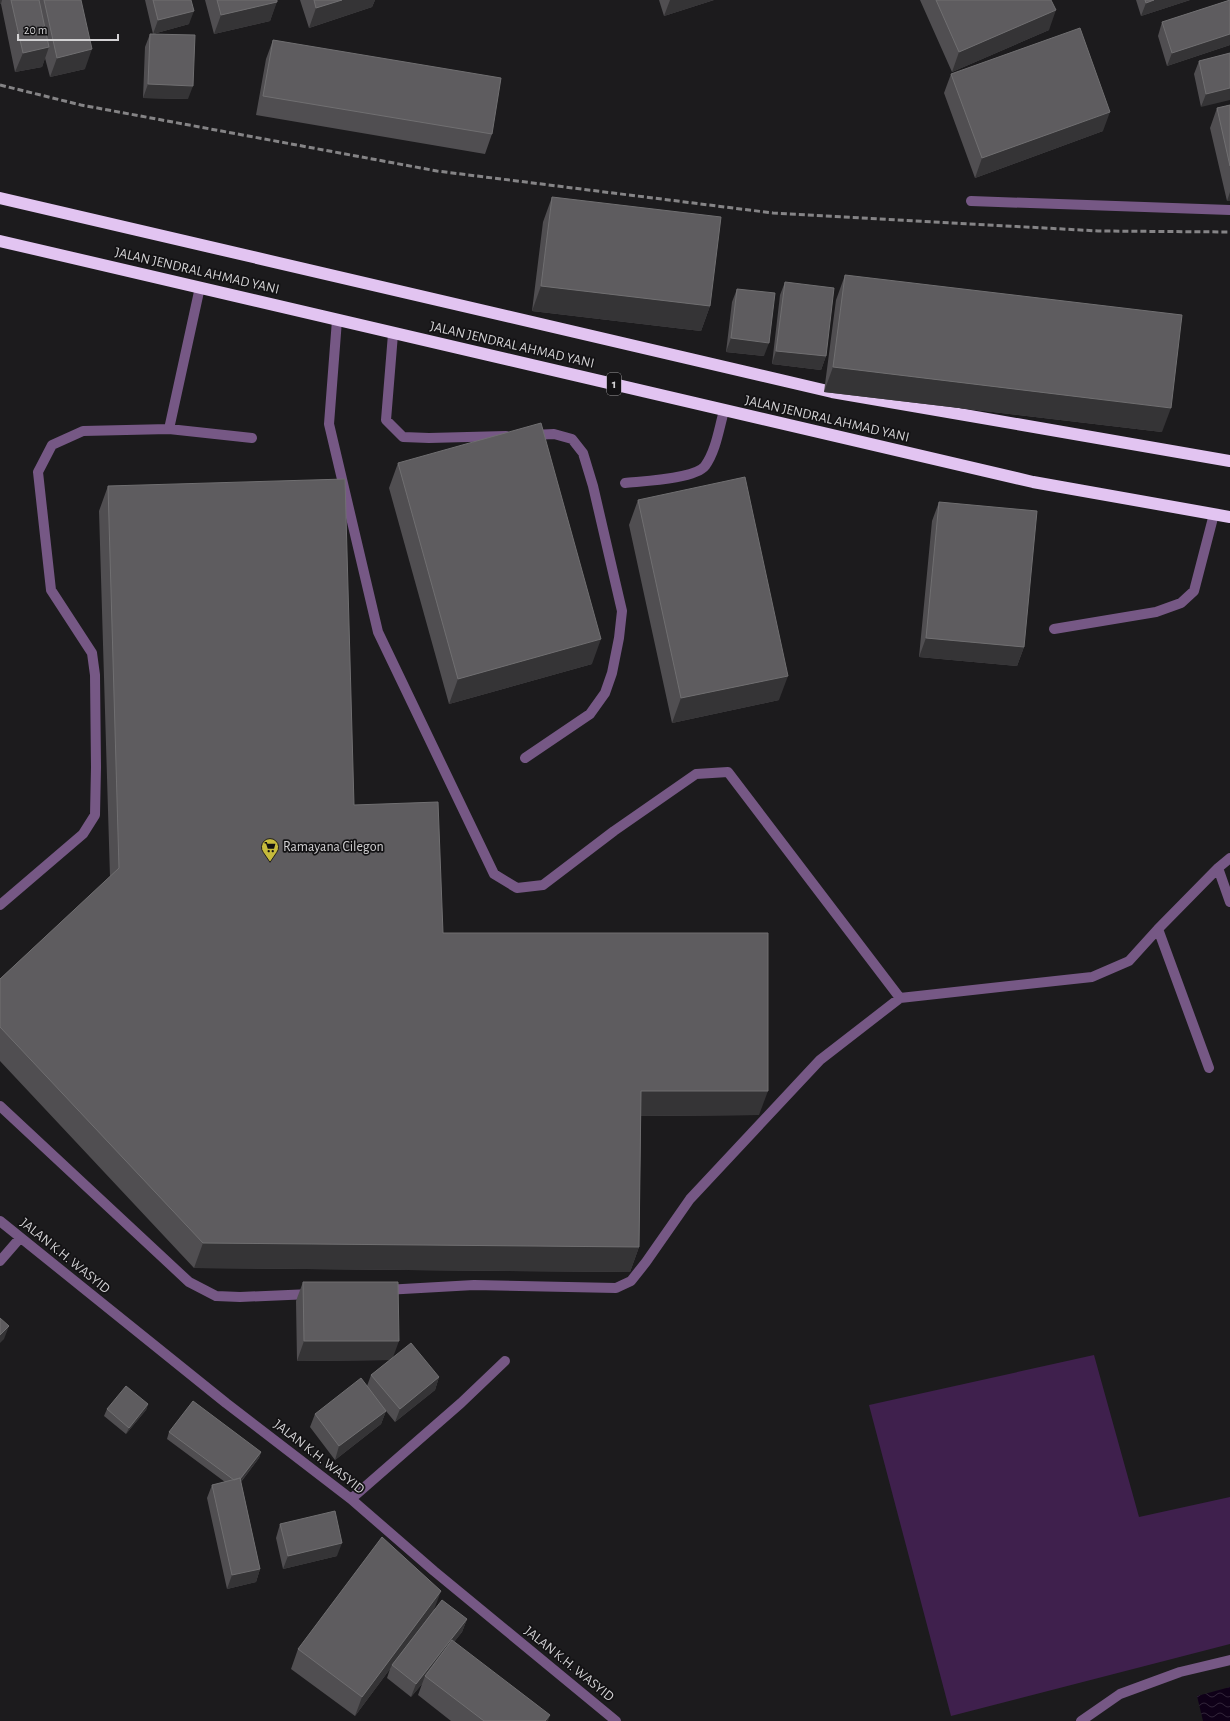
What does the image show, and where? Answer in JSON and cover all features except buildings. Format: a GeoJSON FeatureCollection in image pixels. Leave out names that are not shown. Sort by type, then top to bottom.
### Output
{"type":"FeatureCollection","features":[{"type":"Feature","properties":{"kind":"highway","name":"JALAN JENDRAL AHMAD YANI"},"geometry":{"type":"LineString","coordinates":[[0,198],[832,392],[1230,461]]}},
{"type":"Feature","properties":{"kind":"highway","name":"JALAN JENDRAL AHMAD YANI"},"geometry":{"type":"LineString","coordinates":[[0,241],[200,287],[392,334],[1033,482],[1230,517]]}},
{"type":"Feature","properties":{"kind":"street"},"geometry":{"type":"LineString","coordinates":[[971,201],[1230,210]]}},
{"type":"Feature","properties":{"kind":"street"},"geometry":{"type":"LineString","coordinates":[[168,429],[200,287]]}},
{"type":"Feature","properties":{"kind":"street"},"geometry":{"type":"LineString","coordinates":[[337,320],[329,424],[378,632],[494,874],[517,888],[543,885],[614,831],[696,774],[728,772],[900,998]]}},
{"type":"Feature","properties":{"kind":"street"},"geometry":{"type":"LineString","coordinates":[[392,334],[386,420],[403,437],[429,438],[554,434],[572,439],[583,452],[593,486],[622,611],[619,638],[612,673],[605,693],[590,714],[525,758]]}},
{"type":"Feature","properties":{"kind":"street"},"geometry":{"type":"LineString","coordinates":[[625,483],[688,476],[704,467],[712,455],[724,411]]}},
{"type":"Feature","properties":{"kind":"street"},"geometry":{"type":"LineString","coordinates":[[0,906],[83,834],[94,815],[96,767],[95,675],[92,652],[51,590],[38,472],[52,445],[84,431],[168,429],[252,438]]}},
{"type":"Feature","properties":{"kind":"street"},"geometry":{"type":"LineString","coordinates":[[1054,629],[1156,612],[1181,602],[1194,591],[1214,514]]}},
{"type":"Feature","properties":{"kind":"street"},"geometry":{"type":"LineString","coordinates":[[372,1290],[474,1285],[616,1288],[631,1281],[690,1199],[820,1060],[900,998],[1092,977],[1129,961],[1158,929],[1218,868],[1230,858]]}},
{"type":"Feature","properties":{"kind":"street"},"geometry":{"type":"LineString","coordinates":[[1218,868],[1230,902]]}},
{"type":"Feature","properties":{"kind":"street"},"geometry":{"type":"LineString","coordinates":[[1158,929],[1209,1068]]}},
{"type":"Feature","properties":{"kind":"street"},"geometry":{"type":"LineString","coordinates":[[0,1106],[189,1282],[216,1296],[240,1298],[318,1293]]}},
{"type":"Feature","properties":{"kind":"street","name":"JALAN K.H. WASYID"},"geometry":{"type":"LineString","coordinates":[[0,1221],[226,1403],[351,1499],[434,1571],[616,1721]]}},
{"type":"Feature","properties":{"kind":"street"},"geometry":{"type":"LineString","coordinates":[[0,1261],[20,1238]]}},
{"type":"Feature","properties":{"kind":"street"},"geometry":{"type":"LineString","coordinates":[[351,1499],[461,1403],[505,1361]]}},
{"type":"Feature","properties":{"kind":"street"},"geometry":{"type":"LineString","coordinates":[[1081,1721],[1120,1694],[1180,1672],[1230,1660]]}},
{"type":"Feature","properties":{"kind":"shaded area"},"geometry":{"type":"Polygon","coordinates":[[[1094,1355],[1139,1517],[1230,1497],[1230,1644],[951,1716],[869,1405],[1094,1355]]]}},
{"type":"Feature","properties":{"kind":"water"},"geometry":{"type":"Polygon","coordinates":[[[1230,1687],[1230,1721],[1203,1721],[1197,1696],[1230,1687]]]}},
{"type":"Feature","properties":{"kind":"railway"},"geometry":{"type":"LineString","coordinates":[[0,85],[81,105],[437,171],[773,213],[1098,231],[1230,232]]}},
{"type":"Feature","properties":{"kind":"place","name":"Ramayana Cilegon"},"geometry":{"type":"Point","coordinates":[270,862]}}]}
